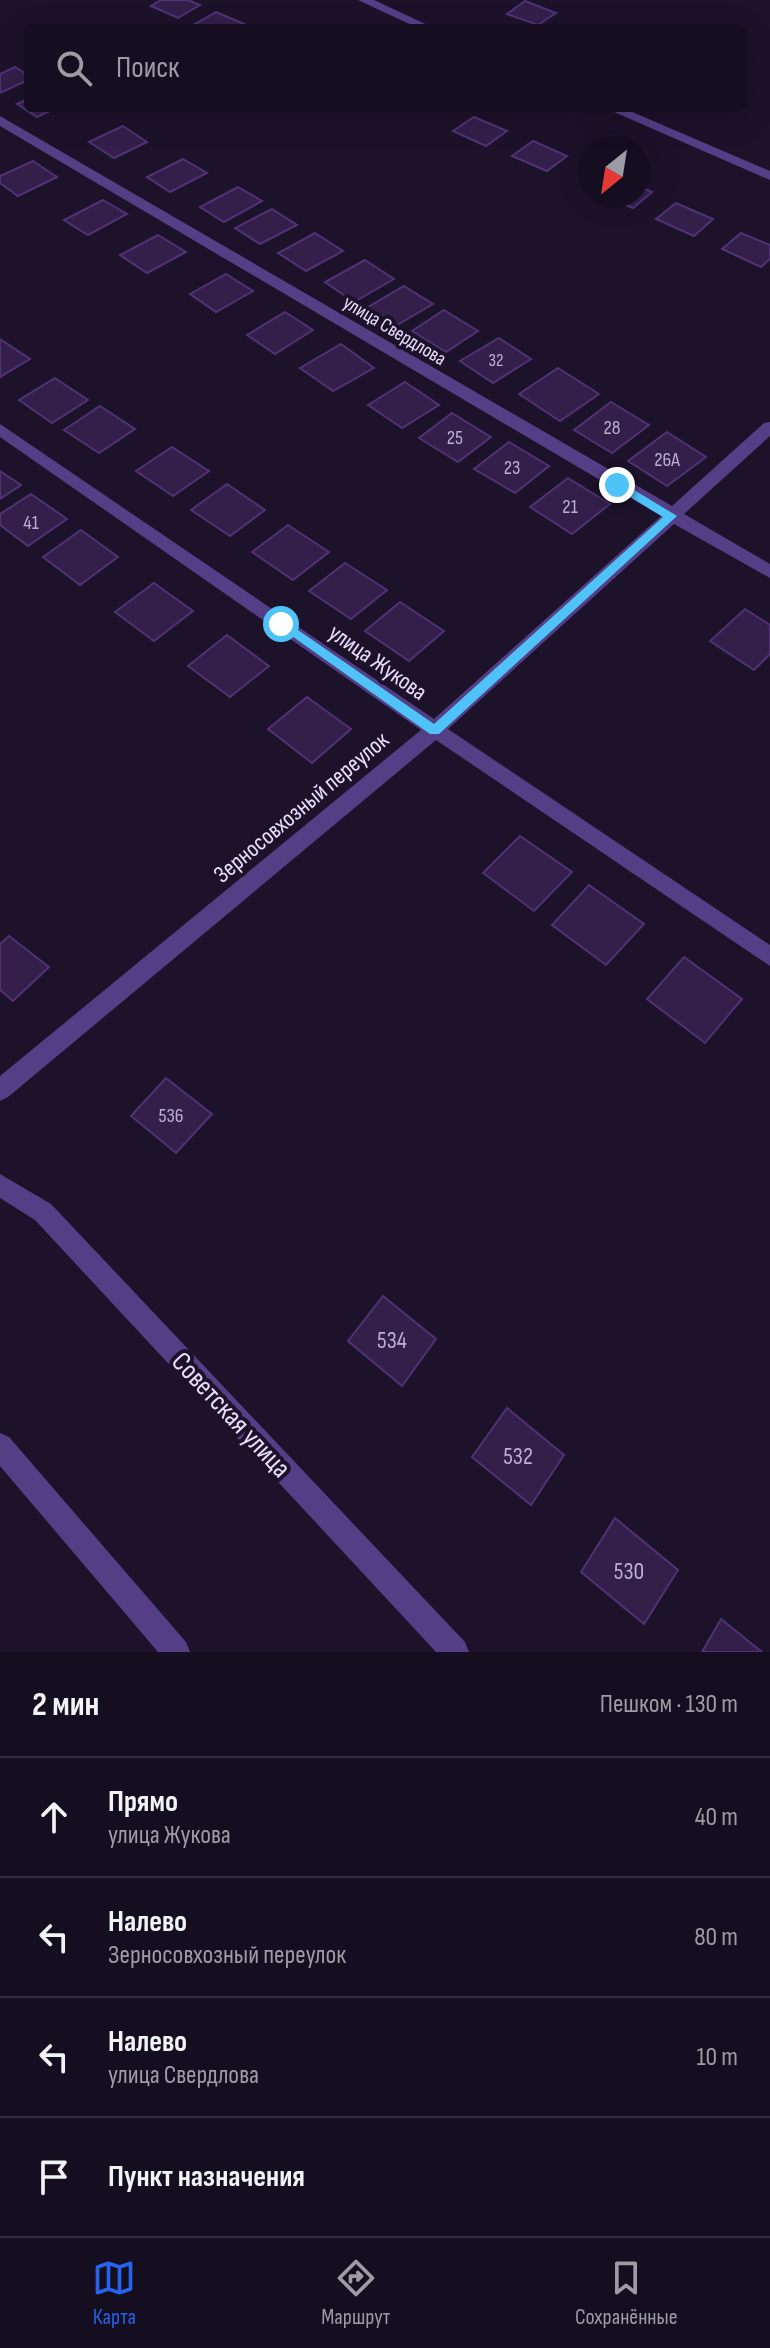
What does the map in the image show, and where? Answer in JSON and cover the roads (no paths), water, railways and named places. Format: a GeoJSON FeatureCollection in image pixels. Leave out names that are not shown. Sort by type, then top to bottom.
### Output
{"type":"FeatureCollection","features":[{"type":"Feature","properties":{"kind":"street"},"geometry":{"type":"LineString","coordinates":[[364,0],[419,24]]}},
{"type":"Feature","properties":{"kind":"street"},"geometry":{"type":"LineString","coordinates":[[621,112],[770,176]]}},
{"type":"Feature","properties":{"kind":"street","name":"улица Свердлова"},"geometry":{"type":"LineString","coordinates":[[0,120],[770,572]]}},
{"type":"Feature","properties":{"kind":"street","name":"Зерносовхозный переулок"},"geometry":{"type":"LineString","coordinates":[[0,1090],[435,730],[770,427]]}},
{"type":"Feature","properties":{"kind":"street","name":"улица Жукова"},"geometry":{"type":"LineString","coordinates":[[0,429],[770,957]]}},
{"type":"Feature","properties":{"kind":"street","name":"Советская улица"},"geometry":{"type":"LineString","coordinates":[[0,1185],[43,1212],[455,1652]]}},
{"type":"Feature","properties":{"kind":"street"},"geometry":{"type":"LineString","coordinates":[[0,1446],[176,1652]]}}]}
